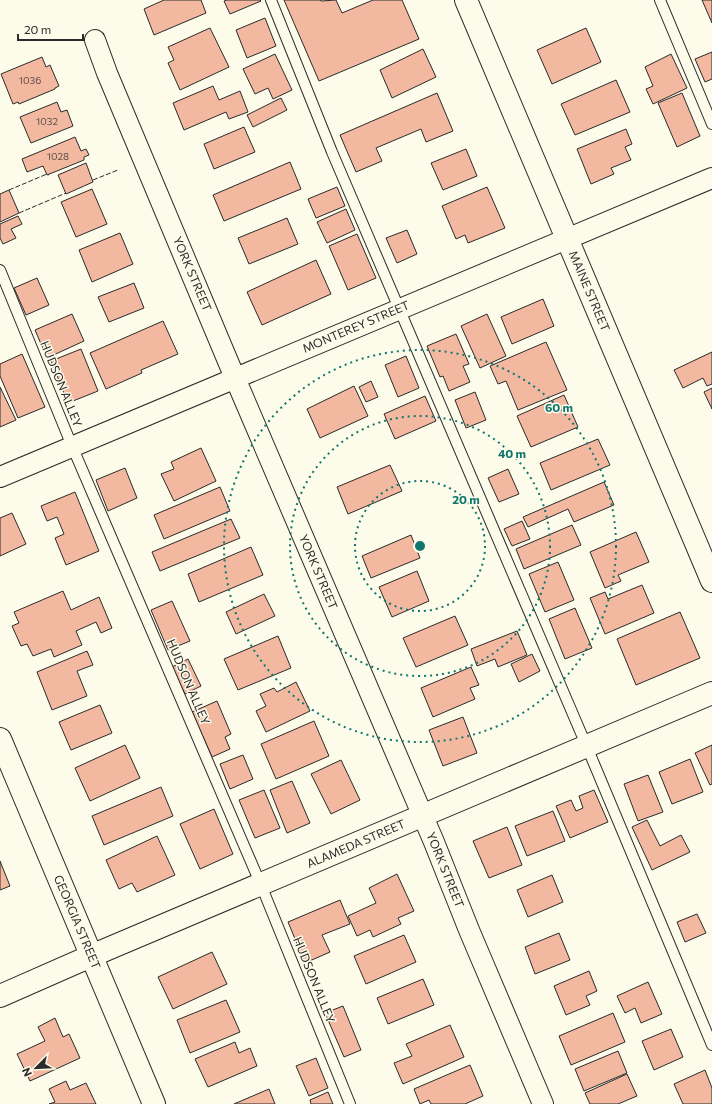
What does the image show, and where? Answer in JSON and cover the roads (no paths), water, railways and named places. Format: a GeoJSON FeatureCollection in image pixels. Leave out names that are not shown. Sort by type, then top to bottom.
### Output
{"type":"FeatureCollection","features":[{"type":"Feature","properties":{"kind":"street","name":"MAINE STREET"},"geometry":{"type":"LineString","coordinates":[[466,0],[712,581]]}},
{"type":"Feature","properties":{"kind":"street","name":"YORK STREET"},"geometry":{"type":"LineString","coordinates":[[95,40],[107,73],[235,378],[543,1104]]}},
{"type":"Feature","properties":{"kind":"street","name":"MONTEREY STREET"},"geometry":{"type":"LineString","coordinates":[[0,477],[399,308],[712,178]]}},
{"type":"Feature","properties":{"kind":"street","name":"ALAMEDA STREET"},"geometry":{"type":"LineString","coordinates":[[0,996],[712,693]]}},
{"type":"Feature","properties":{"kind":"street","name":"GEORGIA STREET"},"geometry":{"type":"LineString","coordinates":[[0,739],[154,1104]]}},
{"type":"Feature","properties":{"kind":"lane"},"geometry":{"type":"LineString","coordinates":[[271,0],[332,152],[587,747],[712,1045]]}},
{"type":"Feature","properties":{"kind":"lane"},"geometry":{"type":"LineString","coordinates":[[660,0],[712,124]]}},
{"type":"Feature","properties":{"kind":"lane","name":"HUDSON ALLEY"},"geometry":{"type":"LineString","coordinates":[[0,270],[72,446],[261,885],[350,1104]]}}]}
